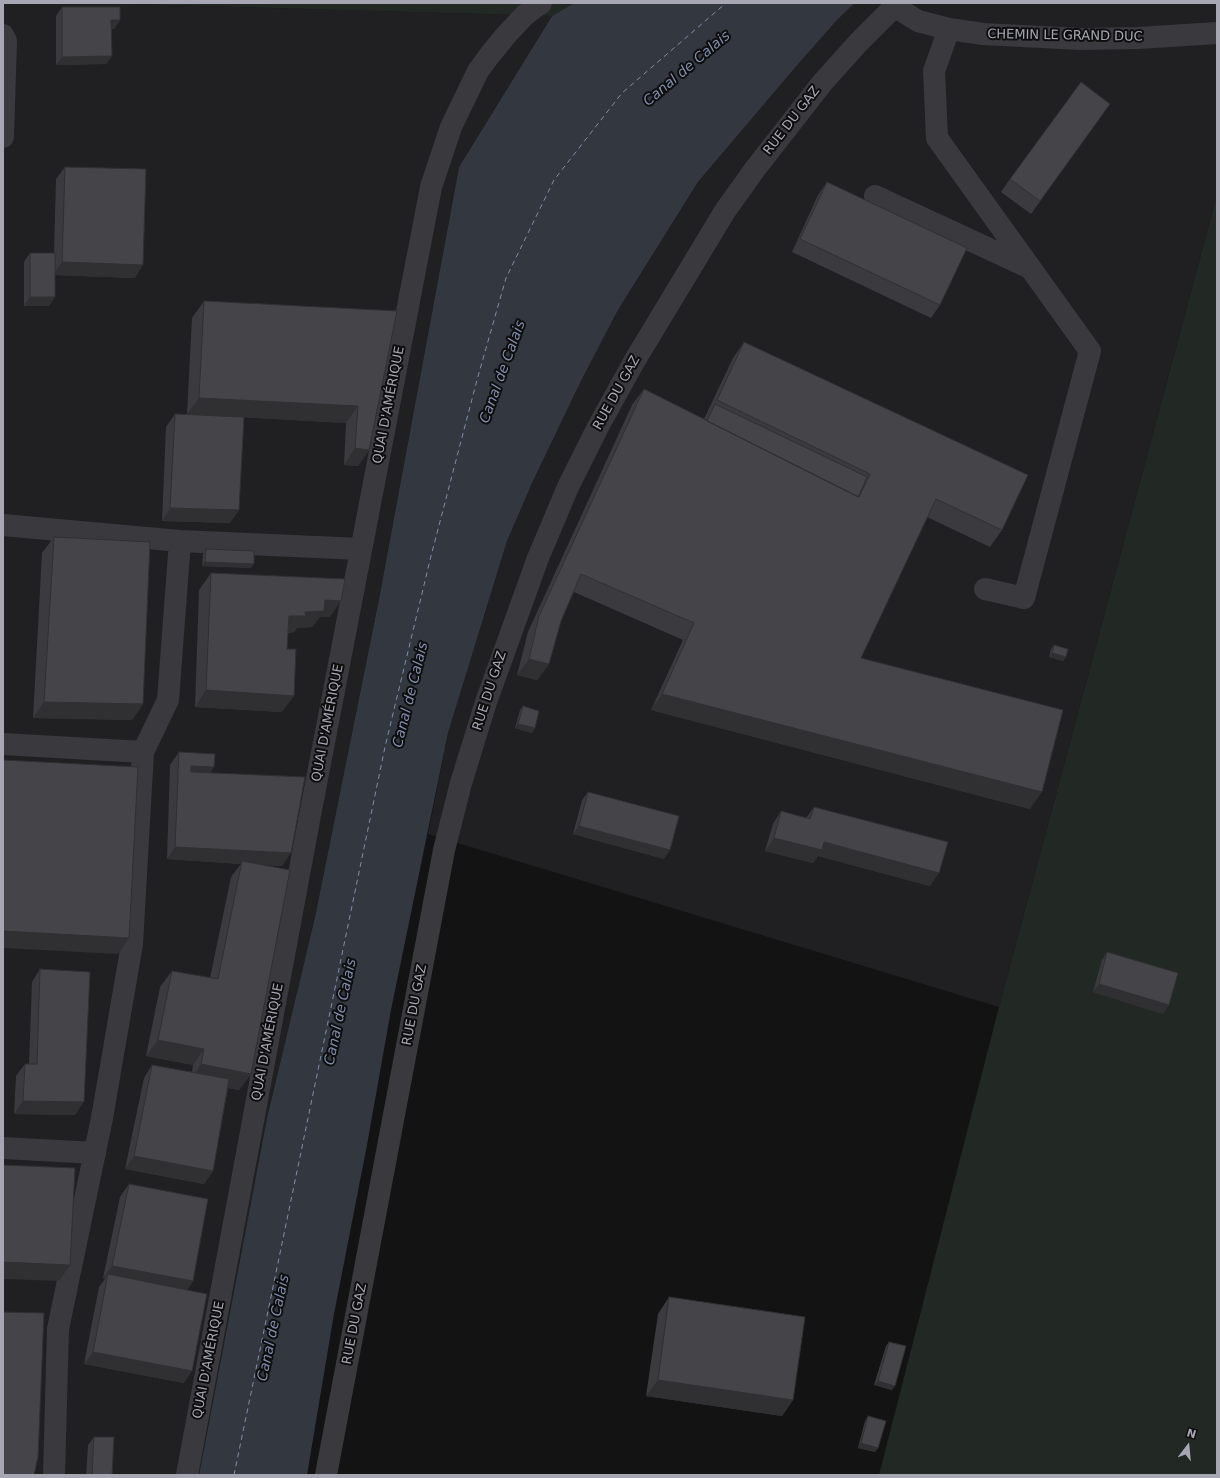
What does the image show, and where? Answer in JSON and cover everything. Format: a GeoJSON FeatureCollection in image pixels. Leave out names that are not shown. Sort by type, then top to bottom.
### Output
{"type":"FeatureCollection","features":[{"type":"Feature","properties":{"kind":"street","name":"QUAI D'AMÉRIQUE"},"geometry":{"type":"LineString","coordinates":[[187,1475],[310,818],[431,187],[451,127],[478,72],[507,34],[525,15],[541,3]]}},
{"type":"Feature","properties":{"kind":"street","name":"CHEMIN LE GRAND DUC"},"geometry":{"type":"LineString","coordinates":[[896,5],[918,21],[949,29],[983,34],[1081,39],[1138,38],[1217,33]]}},
{"type":"Feature","properties":{"kind":"street","name":"RUE DU GAZ"},"geometry":{"type":"LineString","coordinates":[[326,1475],[444,850],[461,783],[486,702],[538,558],[568,487],[599,425],[635,360],[725,211],[759,163],[823,82],[858,43],[896,5]]}},
{"type":"Feature","properties":{"kind":"street"},"geometry":{"type":"LineString","coordinates":[[949,29],[934,71],[937,138],[1090,351],[1024,598],[985,589]]}},
{"type":"Feature","properties":{"kind":"street"},"geometry":{"type":"LineString","coordinates":[[3,35],[6,41],[3,137]]}},
{"type":"Feature","properties":{"kind":"street"},"geometry":{"type":"LineString","coordinates":[[875,196],[1029,268]]}},
{"type":"Feature","properties":{"kind":"street"},"geometry":{"type":"LineString","coordinates":[[3,524],[180,541],[362,550]]}},
{"type":"Feature","properties":{"kind":"street"},"geometry":{"type":"LineString","coordinates":[[54,1475],[58,1329],[95,1153],[132,944],[142,752],[168,700],[180,541]]}},
{"type":"Feature","properties":{"kind":"street"},"geometry":{"type":"LineString","coordinates":[[3,744],[142,752]]}},
{"type":"Feature","properties":{"kind":"street"},"geometry":{"type":"LineString","coordinates":[[3,1148],[95,1153]]}},
{"type":"Feature","properties":{"kind":"shaded area"},"geometry":{"type":"Polygon","coordinates":[[[3,3],[98,3],[552,16],[459,167],[379,599],[315,917],[267,1118],[199,1475],[3,1475],[3,3]]]}},
{"type":"Feature","properties":{"kind":"shaded area"},"geometry":{"type":"Polygon","coordinates":[[[98,3],[574,3],[552,16],[98,3]]]}},
{"type":"Feature","properties":{"kind":"shaded area"},"geometry":{"type":"Polygon","coordinates":[[[855,3],[1217,3],[1217,195],[999,1007],[428,834],[448,733],[507,541],[533,481],[581,381],[618,310],[698,182],[799,63],[837,20],[855,3]]]}},
{"type":"Feature","properties":{"kind":"shaded area"},"geometry":{"type":"Polygon","coordinates":[[[1217,195],[1217,1475],[879,1475],[999,1007],[1217,195]]]}},
{"type":"Feature","properties":{"kind":"water","name":"Canal de Calais"},"geometry":{"type":"Polygon","coordinates":[[[574,3],[855,3],[837,20],[799,63],[698,182],[618,310],[581,381],[533,481],[507,541],[448,733],[391,1010],[367,1145],[334,1314],[307,1475],[199,1475],[267,1118],[315,917],[379,599],[459,167],[552,16],[574,3]]]}},
{"type":"Feature","properties":{"kind":"building"},"geometry":{"type":"Polygon","coordinates":[[[62,7],[120,7],[120,20],[111,20],[112,56],[62,57],[62,7]]]}},
{"type":"Feature","properties":{"kind":"building"},"geometry":{"type":"Polygon","coordinates":[[[1081,82],[1110,104],[1040,201],[1010,179],[1081,82]]]}},
{"type":"Feature","properties":{"kind":"building"},"geometry":{"type":"Polygon","coordinates":[[[65,167],[146,169],[143,265],[62,262],[65,167]]]}},
{"type":"Feature","properties":{"kind":"building"},"geometry":{"type":"Polygon","coordinates":[[[827,182],[967,248],[940,305],[800,239],[827,182]]]}},
{"type":"Feature","properties":{"kind":"building"},"geometry":{"type":"Polygon","coordinates":[[[30,253],[55,253],[55,297],[30,297],[30,253]]]}},
{"type":"Feature","properties":{"kind":"building"},"geometry":{"type":"Polygon","coordinates":[[[204,301],[397,311],[369,450],[355,448],[358,406],[199,398],[204,301]]]}},
{"type":"Feature","properties":{"kind":"building"},"geometry":{"type":"Polygon","coordinates":[[[744,342],[1028,475],[1002,530],[936,499],[861,658],[1063,710],[1042,792],[662,694],[694,623],[581,574],[561,621],[549,664],[529,659],[539,616],[644,389],[859,497],[870,474],[717,400],[744,342]]]}},
{"type":"Feature","properties":{"kind":"building"},"geometry":{"type":"Polygon","coordinates":[[[715,404],[867,477],[858,497],[707,421],[715,404]]]}},
{"type":"Feature","properties":{"kind":"building"},"geometry":{"type":"Polygon","coordinates":[[[175,414],[244,417],[239,510],[170,508],[175,414]]]}},
{"type":"Feature","properties":{"kind":"building"},"geometry":{"type":"Polygon","coordinates":[[[54,537],[150,542],[143,704],[44,702],[54,537]]]}},
{"type":"Feature","properties":{"kind":"building"},"geometry":{"type":"Polygon","coordinates":[[[206,549],[254,551],[254,564],[205,562],[206,549]]]}},
{"type":"Feature","properties":{"kind":"building"},"geometry":{"type":"Polygon","coordinates":[[[211,573],[345,579],[341,601],[325,600],[324,611],[305,612],[306,616],[289,616],[287,649],[296,649],[294,696],[206,690],[211,573]]]}},
{"type":"Feature","properties":{"kind":"building"},"geometry":{"type":"Polygon","coordinates":[[[1054,645],[1068,649],[1066,657],[1052,653],[1054,645]]]}},
{"type":"Feature","properties":{"kind":"building"},"geometry":{"type":"Polygon","coordinates":[[[523,706],[539,711],[535,728],[518,724],[523,706]]]}},
{"type":"Feature","properties":{"kind":"building"},"geometry":{"type":"Polygon","coordinates":[[[179,752],[215,754],[214,767],[191,766],[191,772],[305,777],[291,853],[175,847],[179,752]]]}},
{"type":"Feature","properties":{"kind":"building"},"geometry":{"type":"Polygon","coordinates":[[[3,760],[138,767],[129,938],[3,931],[3,760]]]}},
{"type":"Feature","properties":{"kind":"building"},"geometry":{"type":"Polygon","coordinates":[[[588,792],[679,816],[670,850],[579,826],[588,792]]]}},
{"type":"Feature","properties":{"kind":"building"},"geometry":{"type":"Polygon","coordinates":[[[814,807],[948,842],[939,873],[824,842],[822,850],[774,838],[781,811],[810,819],[814,807]]]}},
{"type":"Feature","properties":{"kind":"building"},"geometry":{"type":"Polygon","coordinates":[[[242,861],[290,870],[251,1074],[201,1064],[204,1049],[158,1040],[172,971],[218,979],[242,861]]]}},
{"type":"Feature","properties":{"kind":"building"},"geometry":{"type":"Polygon","coordinates":[[[1107,952],[1178,973],[1169,1005],[1099,984],[1107,952]]]}},
{"type":"Feature","properties":{"kind":"building"},"geometry":{"type":"Polygon","coordinates":[[[40,969],[90,972],[84,1102],[23,1101],[25,1064],[37,1064],[40,969]]]}},
{"type":"Feature","properties":{"kind":"building"},"geometry":{"type":"Polygon","coordinates":[[[152,1065],[229,1079],[213,1171],[134,1156],[152,1065]]]}},
{"type":"Feature","properties":{"kind":"building"},"geometry":{"type":"Polygon","coordinates":[[[3,1165],[75,1168],[70,1265],[3,1262],[3,1165]]]}},
{"type":"Feature","properties":{"kind":"building"},"geometry":{"type":"Polygon","coordinates":[[[129,1184],[208,1199],[193,1281],[112,1266],[129,1184]]]}},
{"type":"Feature","properties":{"kind":"building"},"geometry":{"type":"Polygon","coordinates":[[[108,1274],[207,1294],[192,1371],[93,1352],[108,1274]]]}},
{"type":"Feature","properties":{"kind":"building"},"geometry":{"type":"Polygon","coordinates":[[[669,1297],[805,1317],[793,1400],[658,1380],[669,1297]]]}},
{"type":"Feature","properties":{"kind":"building"},"geometry":{"type":"Polygon","coordinates":[[[3,1312],[44,1313],[38,1457],[34,1475],[3,1475],[3,1312]]]}},
{"type":"Feature","properties":{"kind":"building"},"geometry":{"type":"Polygon","coordinates":[[[889,1342],[906,1346],[895,1386],[878,1381],[889,1342]]]}},
{"type":"Feature","properties":{"kind":"building"},"geometry":{"type":"Polygon","coordinates":[[[868,1416],[886,1421],[878,1448],[861,1443],[868,1416]]]}},
{"type":"Feature","properties":{"kind":"building"},"geometry":{"type":"Polygon","coordinates":[[[94,1437],[114,1437],[112,1475],[92,1475],[94,1437]]]}},
{"type":"Feature","properties":{"kind":"ferry route"},"geometry":{"type":"LineString","coordinates":[[234,1475],[385,747],[431,556],[477,380],[506,278],[554,180],[622,93],[726,3]]}}]}
